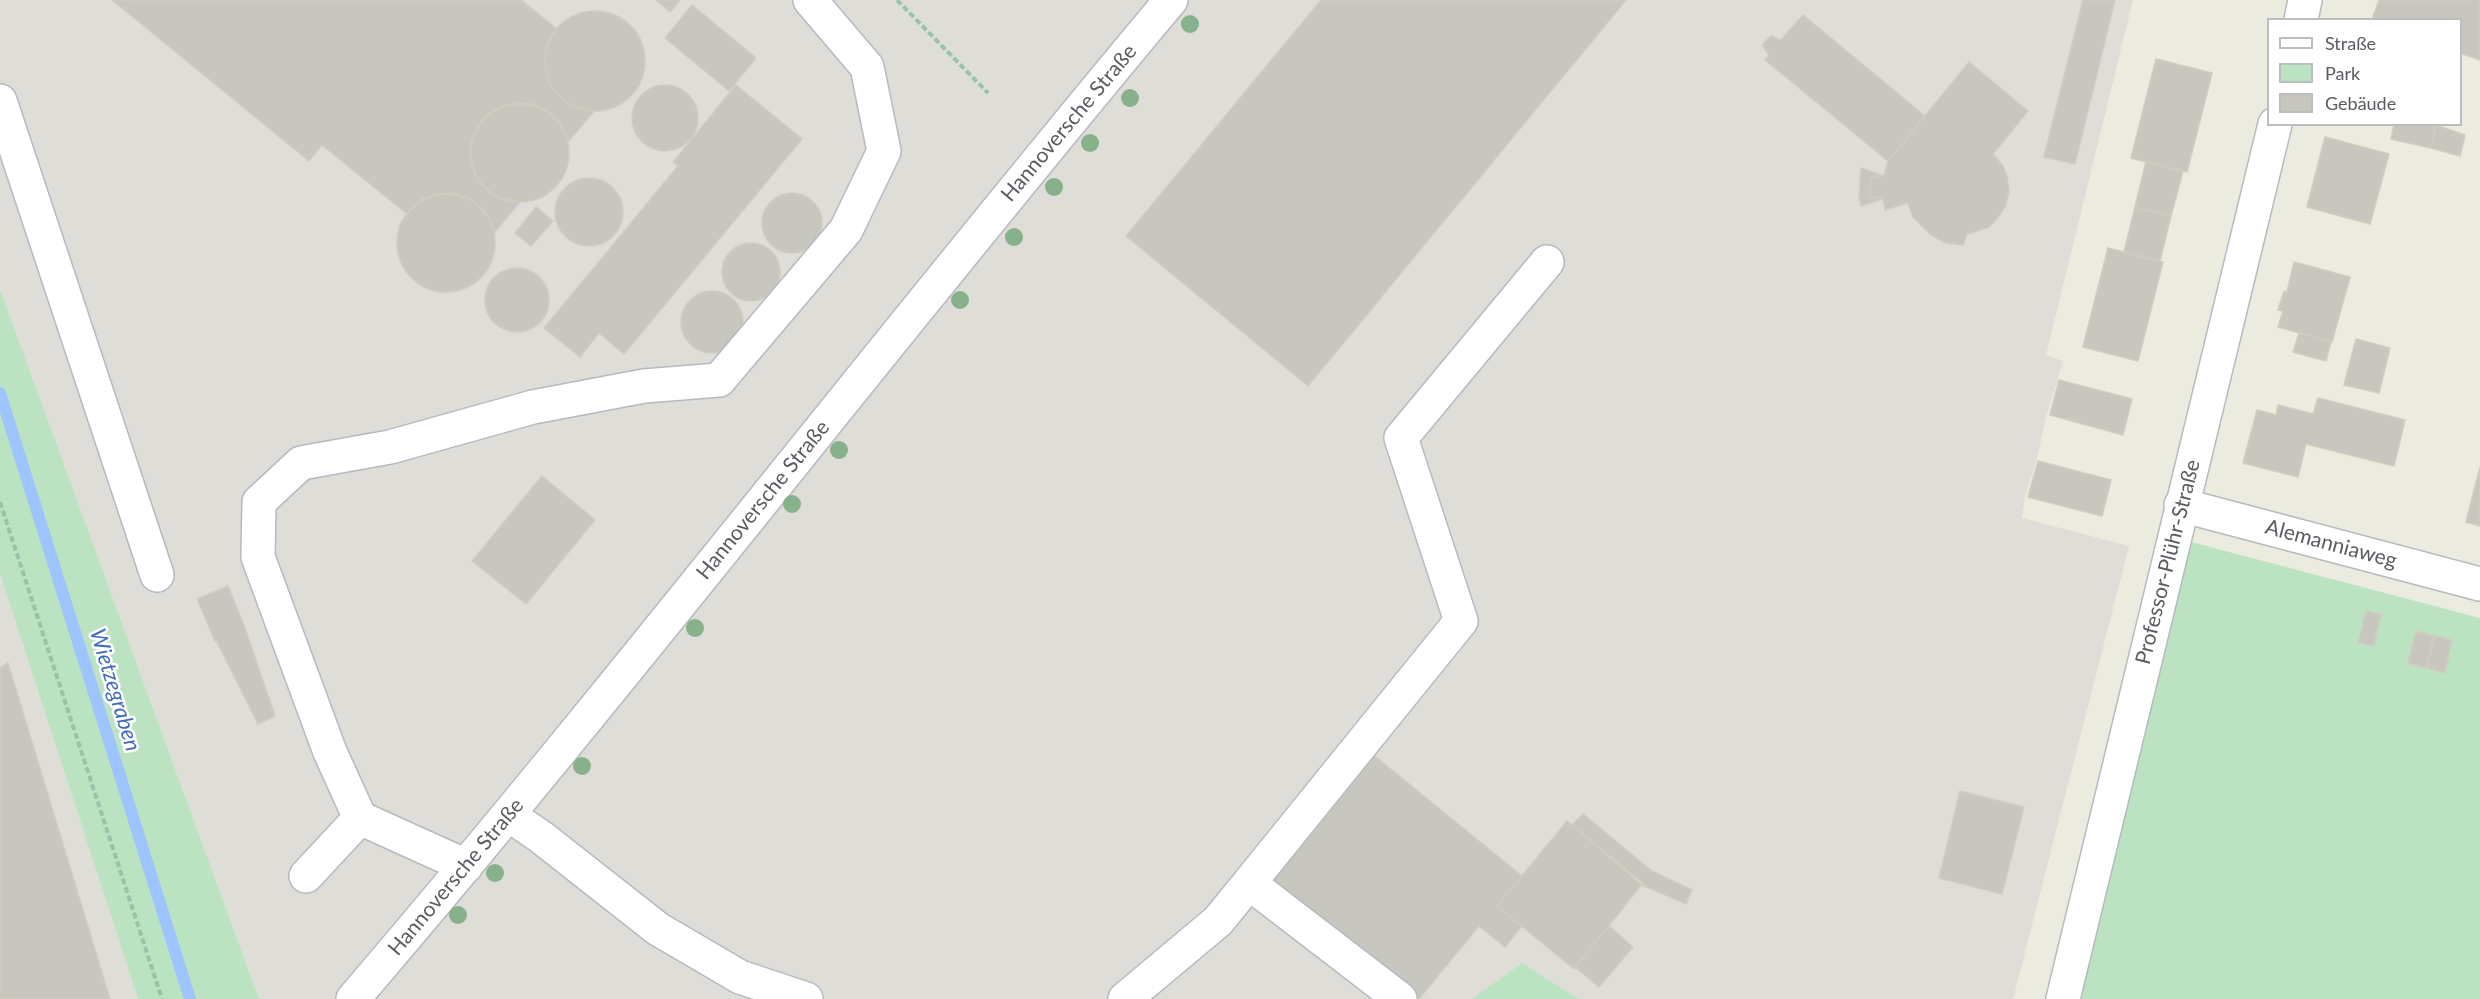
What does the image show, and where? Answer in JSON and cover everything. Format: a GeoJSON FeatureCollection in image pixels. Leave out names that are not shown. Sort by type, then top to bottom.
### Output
{"type":"FeatureCollection","features":[{"type":"Feature","properties":{"kind":"street"},"geometry":{"type":"LineString","coordinates":[[465,866],[360,818],[330,752],[258,557],[259,502],[301,463],[390,447],[533,407],[644,386],[720,380],[846,230],[884,151],[867,67],[810,0]]}},
{"type":"Feature","properties":{"kind":"street","name":"Hannoversche Straße"},"geometry":{"type":"LineString","coordinates":[[353,999],[509,815],[1030,168],[1171,0]]}},
{"type":"Feature","properties":{"kind":"street"},"geometry":{"type":"LineString","coordinates":[[2301,18],[2305,0]]}},
{"type":"Feature","properties":{"kind":"street"},"geometry":{"type":"LineString","coordinates":[[0,101],[157,575]]}},
{"type":"Feature","properties":{"kind":"street","name":"Professor-Plühr-Straße"},"geometry":{"type":"LineString","coordinates":[[2063,999],[2275,126]]}},
{"type":"Feature","properties":{"kind":"street"},"geometry":{"type":"LineString","coordinates":[[1125,999],[1218,921],[1461,621],[1401,438],[1547,262]]}},
{"type":"Feature","properties":{"kind":"street","name":"Alemanniaweg"},"geometry":{"type":"LineString","coordinates":[[2181,505],[2480,584]]}},
{"type":"Feature","properties":{"kind":"street"},"geometry":{"type":"LineString","coordinates":[[509,815],[541,837],[658,928],[740,977],[806,999]]}},
{"type":"Feature","properties":{"kind":"street"},"geometry":{"type":"LineString","coordinates":[[306,876],[360,818]]}},
{"type":"Feature","properties":{"kind":"street"},"geometry":{"type":"LineString","coordinates":[[1249,883],[1400,999]]}},
{"type":"Feature","properties":{"kind":"path"},"geometry":{"type":"LineString","coordinates":[[897,0],[988,93]]}},
{"type":"Feature","properties":{"kind":"path"},"geometry":{"type":"LineString","coordinates":[[0,502],[162,999]]}},
{"type":"Feature","properties":{"kind":"shaded area"},"geometry":{"type":"Polygon","coordinates":[[[0,0],[2133,0],[2046,355],[2063,361],[2025,496],[2022,518],[2129,546],[2013,999],[259,999],[0,289],[0,0]]]}},
{"type":"Feature","properties":{"kind":"shaded area"},"geometry":{"type":"Polygon","coordinates":[[[0,574],[138,999],[0,999],[0,574]]]}},
{"type":"Feature","properties":{"kind":"green space"},"geometry":{"type":"Polygon","coordinates":[[[0,289],[259,999],[138,999],[0,574],[0,289]]]}},
{"type":"Feature","properties":{"kind":"green space"},"geometry":{"type":"Polygon","coordinates":[[[2191,542],[2480,618],[2480,999],[2081,999],[2110,865],[2191,542]]]}},
{"type":"Feature","properties":{"kind":"green space"},"geometry":{"type":"Polygon","coordinates":[[[1522,963],[1578,999],[1472,999],[1522,963]]]}},
{"type":"Feature","properties":{"kind":"building"},"geometry":{"type":"Polygon","coordinates":[[[112,0],[521,0],[557,29],[550,40],[545,56],[546,73],[552,88],[563,100],[578,108],[594,111],[568,142],[561,124],[549,112],[534,104],[517,103],[502,106],[488,114],[477,127],[471,142],[470,159],[475,175],[484,187],[498,198],[520,202],[494,233],[492,222],[482,208],[469,198],[454,193],[437,194],[422,199],[407,214],[322,145],[309,161],[112,0]]]}},
{"type":"Feature","properties":{"kind":"building"},"geometry":{"type":"Polygon","coordinates":[[[656,0],[680,0],[670,12],[656,0]]]}},
{"type":"Feature","properties":{"kind":"building"},"geometry":{"type":"Polygon","coordinates":[[[1321,0],[1626,0],[1308,386],[1126,236],[1321,0]]]}},
{"type":"Feature","properties":{"kind":"building"},"geometry":{"type":"Polygon","coordinates":[[[2083,0],[2115,0],[2075,164],[2044,157],[2083,0]]]}},
{"type":"Feature","properties":{"kind":"building"},"geometry":{"type":"Polygon","coordinates":[[[2379,0],[2480,0],[2480,60],[2462,54],[2462,18],[2373,18],[2379,0]]]}},
{"type":"Feature","properties":{"kind":"building"},"geometry":{"type":"Polygon","coordinates":[[[692,5],[756,58],[729,91],[665,38],[692,5]]]}},
{"type":"Feature","properties":{"kind":"building"},"geometry":{"type":"Polygon","coordinates":[[[595,11],[614,15],[630,26],[641,42],[645,61],[641,80],[630,96],[614,107],[595,111],[576,107],[560,96],[549,80],[545,61],[549,42],[560,26],[576,15],[595,11]]]}},
{"type":"Feature","properties":{"kind":"building"},"geometry":{"type":"Polygon","coordinates":[[[1803,15],[1925,116],[1888,161],[1765,60],[1769,55],[1762,45],[1771,36],[1781,40],[1803,15]]]}},
{"type":"Feature","properties":{"kind":"building"},"geometry":{"type":"Polygon","coordinates":[[[2156,59],[2212,73],[2187,172],[2131,158],[2156,59]]]}},
{"type":"Feature","properties":{"kind":"building"},"geometry":{"type":"Polygon","coordinates":[[[1969,62],[2028,111],[1993,154],[2003,166],[2007,176],[2009,193],[2005,207],[1989,227],[1967,234],[1963,245],[1946,243],[1931,235],[1913,217],[1908,203],[1885,210],[1883,199],[1870,197],[1871,177],[1884,176],[1888,161],[1969,62]]]}},
{"type":"Feature","properties":{"kind":"building"},"geometry":{"type":"Polygon","coordinates":[[[665,85],[677,88],[688,95],[695,106],[698,118],[695,130],[688,141],[677,148],[665,151],[653,148],[642,141],[635,130],[632,118],[635,106],[642,95],[653,88],[665,85]]]}},
{"type":"Feature","properties":{"kind":"building"},"geometry":{"type":"Polygon","coordinates":[[[736,85],[802,139],[624,354],[599,333],[580,357],[544,328],[678,166],[673,162],[736,85]]]}},
{"type":"Feature","properties":{"kind":"building"},"geometry":{"type":"Polygon","coordinates":[[[510,104],[530,104],[555,118],[566,134],[569,153],[566,172],[555,188],[530,202],[510,202],[493,194],[479,180],[471,163],[471,143],[479,126],[493,112],[510,104]]]}},
{"type":"Feature","properties":{"kind":"building"},"geometry":{"type":"Polygon","coordinates":[[[2394,126],[2436,126],[2431,148],[2391,139],[2394,126]]]}},
{"type":"Feature","properties":{"kind":"building"},"geometry":{"type":"Polygon","coordinates":[[[2436,126],[2465,135],[2460,156],[2431,148],[2436,126]]]}},
{"type":"Feature","properties":{"kind":"building"},"geometry":{"type":"Polygon","coordinates":[[[2325,137],[2389,154],[2370,224],[2307,207],[2325,137]]]}},
{"type":"Feature","properties":{"kind":"building"},"geometry":{"type":"Polygon","coordinates":[[[2146,162],[2183,171],[2171,216],[2135,207],[2146,162]]]}},
{"type":"Feature","properties":{"kind":"building"},"geometry":{"type":"Polygon","coordinates":[[[1861,168],[1884,176],[1871,177],[1870,197],[1883,199],[1861,206],[1859,195],[1861,168]]]}},
{"type":"Feature","properties":{"kind":"building"},"geometry":{"type":"Polygon","coordinates":[[[582,178],[596,178],[608,183],[618,193],[623,212],[618,231],[608,241],[596,246],[582,246],[570,241],[560,231],[555,219],[555,205],[560,193],[570,183],[582,178]]]}},
{"type":"Feature","properties":{"kind":"building"},"geometry":{"type":"Polygon","coordinates":[[[792,193],[813,202],[822,223],[813,244],[792,253],[771,244],[762,223],[771,202],[792,193]]]}},
{"type":"Feature","properties":{"kind":"building"},"geometry":{"type":"Polygon","coordinates":[[[446,194],[465,197],[481,208],[492,224],[495,243],[492,262],[481,278],[465,289],[446,292],[427,289],[411,278],[400,262],[397,243],[400,224],[411,208],[427,197],[446,194]]]}},
{"type":"Feature","properties":{"kind":"building"},"geometry":{"type":"Polygon","coordinates":[[[536,207],[553,221],[531,246],[515,233],[536,207]]]}},
{"type":"Feature","properties":{"kind":"building"},"geometry":{"type":"Polygon","coordinates":[[[2135,207],[2171,216],[2160,261],[2124,252],[2135,207]]]}},
{"type":"Feature","properties":{"kind":"building"},"geometry":{"type":"Polygon","coordinates":[[[751,243],[762,245],[775,256],[780,272],[778,283],[767,296],[751,301],[740,299],[727,288],[722,272],[724,261],[735,248],[751,243]]]}},
{"type":"Feature","properties":{"kind":"building"},"geometry":{"type":"Polygon","coordinates":[[[2108,248],[2163,262],[2138,361],[2083,347],[2108,248]]]}},
{"type":"Feature","properties":{"kind":"building"},"geometry":{"type":"Polygon","coordinates":[[[2294,262],[2350,277],[2332,342],[2278,327],[2283,311],[2278,310],[2284,291],[2287,292],[2294,262]]]}},
{"type":"Feature","properties":{"kind":"building"},"geometry":{"type":"Polygon","coordinates":[[[511,268],[523,268],[540,277],[547,288],[549,300],[547,312],[540,323],[523,332],[511,332],[499,327],[490,318],[485,306],[485,294],[490,282],[499,273],[511,268]]]}},
{"type":"Feature","properties":{"kind":"building"},"geometry":{"type":"Polygon","coordinates":[[[712,291],[724,293],[734,300],[741,310],[743,322],[741,334],[734,344],[724,351],[712,353],[700,351],[690,344],[683,334],[681,322],[683,310],[690,300],[700,293],[712,291]]]}},
{"type":"Feature","properties":{"kind":"building"},"geometry":{"type":"Polygon","coordinates":[[[2299,333],[2331,341],[2326,361],[2293,352],[2299,333]]]}},
{"type":"Feature","properties":{"kind":"building"},"geometry":{"type":"Polygon","coordinates":[[[2356,339],[2390,348],[2379,393],[2344,385],[2356,339]]]}},
{"type":"Feature","properties":{"kind":"building"},"geometry":{"type":"Polygon","coordinates":[[[2059,380],[2132,399],[2123,435],[2050,415],[2059,380]]]}},
{"type":"Feature","properties":{"kind":"building"},"geometry":{"type":"Polygon","coordinates":[[[2318,398],[2405,420],[2394,466],[2306,444],[2298,477],[2243,463],[2257,410],[2276,415],[2278,405],[2313,414],[2318,398]]]}},
{"type":"Feature","properties":{"kind":"building"},"geometry":{"type":"Polygon","coordinates":[[[2038,461],[2111,480],[2102,516],[2028,497],[2038,461]]]}},
{"type":"Feature","properties":{"kind":"building"},"geometry":{"type":"Polygon","coordinates":[[[2480,467],[2480,526],[2466,522],[2480,467]]]}},
{"type":"Feature","properties":{"kind":"building"},"geometry":{"type":"Polygon","coordinates":[[[542,476],[595,520],[526,604],[472,561],[542,476]]]}},
{"type":"Feature","properties":{"kind":"building"},"geometry":{"type":"Polygon","coordinates":[[[228,586],[275,716],[258,724],[215,641],[197,599],[228,586]]]}},
{"type":"Feature","properties":{"kind":"building"},"geometry":{"type":"Polygon","coordinates":[[[2366,611],[2381,614],[2374,646],[2358,643],[2366,611]]]}},
{"type":"Feature","properties":{"kind":"building"},"geometry":{"type":"Polygon","coordinates":[[[2416,631],[2434,636],[2426,668],[2408,663],[2416,631]]]}},
{"type":"Feature","properties":{"kind":"building"},"geometry":{"type":"Polygon","coordinates":[[[2435,636],[2452,640],[2445,673],[2427,668],[2435,636]]]}},
{"type":"Feature","properties":{"kind":"building"},"geometry":{"type":"Polygon","coordinates":[[[8,663],[110,999],[0,999],[0,668],[8,663]]]}},
{"type":"Feature","properties":{"kind":"building"},"geometry":{"type":"Polygon","coordinates":[[[1371,753],[1522,876],[1497,906],[1522,926],[1505,947],[1479,926],[1419,999],[1269,877],[1371,753]]]}},
{"type":"Feature","properties":{"kind":"building"},"geometry":{"type":"Polygon","coordinates":[[[1960,791],[2024,807],[2002,894],[1939,878],[1960,791]]]}},
{"type":"Feature","properties":{"kind":"building"},"geometry":{"type":"Polygon","coordinates":[[[1583,814],[1652,871],[1692,890],[1686,904],[1642,885],[1572,825],[1583,814]]]}},
{"type":"Feature","properties":{"kind":"building"},"geometry":{"type":"Polygon","coordinates":[[[1567,821],[1643,883],[1574,969],[1497,906],[1567,821]]]}},
{"type":"Feature","properties":{"kind":"building"},"geometry":{"type":"Polygon","coordinates":[[[1609,926],[1633,947],[1599,987],[1575,967],[1609,926]]]}},
{"type":"Feature","properties":{"kind":"waterway","name":"Wietzegraben"},"geometry":{"type":"LineString","coordinates":[[0,393],[190,999]]}}]}
